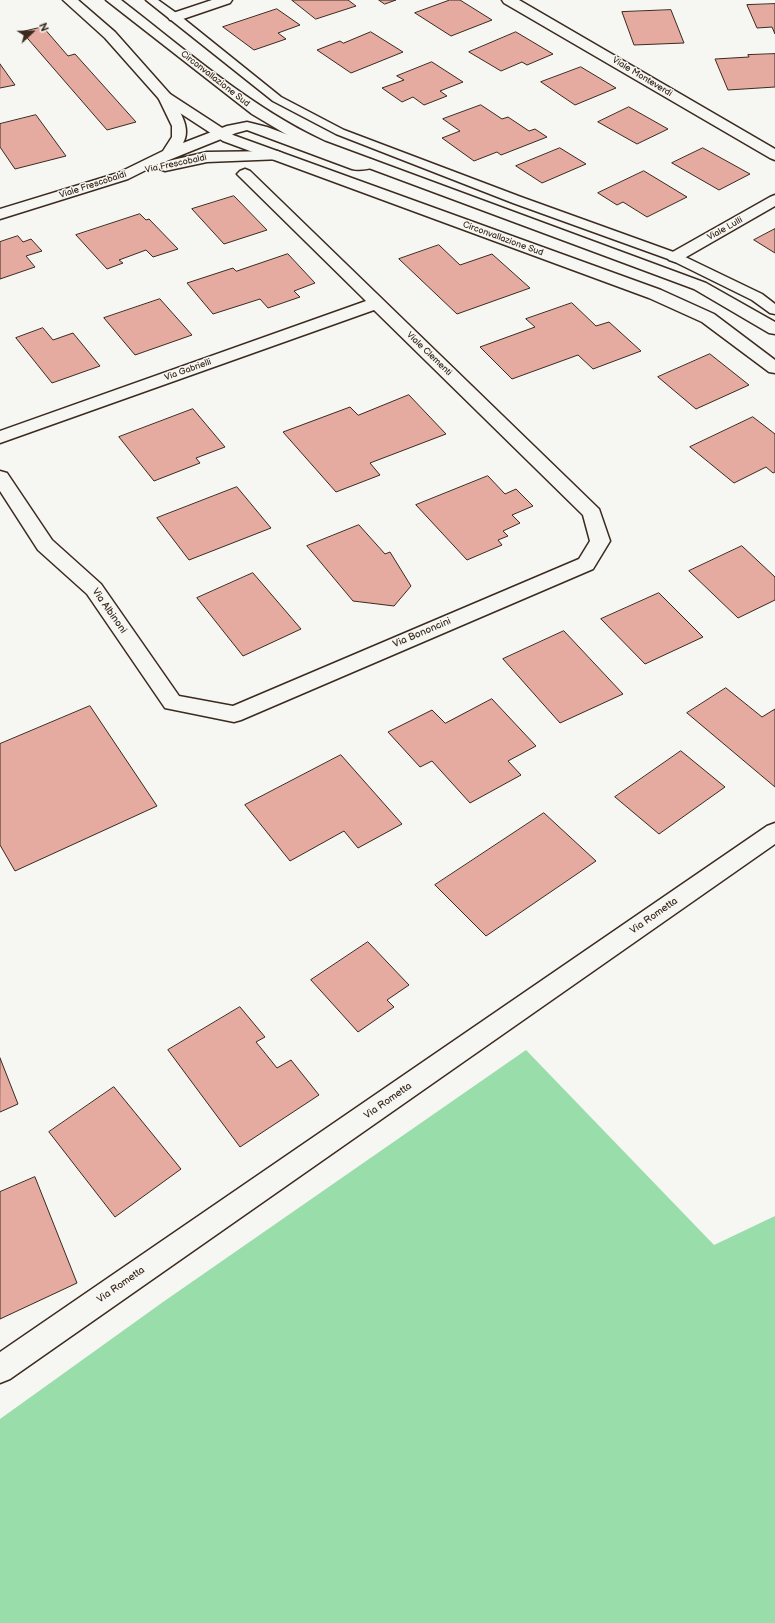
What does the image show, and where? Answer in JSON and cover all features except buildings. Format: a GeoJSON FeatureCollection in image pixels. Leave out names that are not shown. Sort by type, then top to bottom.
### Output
{"type":"FeatureCollection","features":[{"type":"Feature","properties":{"kind":"street","name":"Circonvallazione Sud"},"geometry":{"type":"LineString","coordinates":[[70,0],[110,35],[165,97],[219,134],[656,294],[708,318],[775,368]]}},
{"type":"Feature","properties":{"kind":"street","name":"Circonvallazione Sud"},"geometry":{"type":"LineString","coordinates":[[113,0],[257,111],[294,133],[320,145],[370,164],[700,286],[775,329]]}},
{"type":"Feature","properties":{"kind":"street"},"geometry":{"type":"LineString","coordinates":[[175,17],[225,0]]}},
{"type":"Feature","properties":{"kind":"street","name":"Viale Monteverdi"},"geometry":{"type":"LineString","coordinates":[[509,0],[775,155]]}},
{"type":"Feature","properties":{"kind":"street"},"geometry":{"type":"LineString","coordinates":[[165,97],[179,126],[179,136],[168,154]]}},
{"type":"Feature","properties":{"kind":"street","name":"Circonvallazione Sud"},"geometry":{"type":"LineString","coordinates":[[168,154],[232,128],[247,126],[262,130],[357,166],[370,164]]}},
{"type":"Feature","properties":{"kind":"street","name":"Viale Frescobaldi"},"geometry":{"type":"LineString","coordinates":[[0,214],[123,176],[168,154]]}},
{"type":"Feature","properties":{"kind":"street","name":"Via Frescobaldi"},"geometry":{"type":"LineString","coordinates":[[123,176],[207,157],[277,156]]}},
{"type":"Feature","properties":{"kind":"street","name":"Viale Clementi"},"geometry":{"type":"LineString","coordinates":[[245,174],[592,513],[600,541]]}},
{"type":"Feature","properties":{"kind":"street","name":"Viale Lulli"},"geometry":{"type":"LineString","coordinates":[[675,257],[775,200]]}},
{"type":"Feature","properties":{"kind":"street","name":"Via Gabrielli"},"geometry":{"type":"LineString","coordinates":[[0,437],[377,302]]}},
{"type":"Feature","properties":{"kind":"street","name":"Via Albinoni"},"geometry":{"type":"LineString","coordinates":[[0,478],[45,545],[94,589],[172,702],[234,714]]}},
{"type":"Feature","properties":{"kind":"street","name":"Via Bononcini"},"geometry":{"type":"LineString","coordinates":[[234,714],[586,564],[600,541]]}},
{"type":"Feature","properties":{"kind":"street","name":"Via Rometta"},"geometry":{"type":"LineString","coordinates":[[0,1369],[775,832]]}},
{"type":"Feature","properties":{"kind":"lane"},"geometry":{"type":"LineString","coordinates":[[151,0],[175,17],[277,99],[340,132],[517,200],[675,257],[757,297],[775,310]]}},
{"type":"Feature","properties":{"kind":"green space"},"geometry":{"type":"Polygon","coordinates":[[[526,1050],[714,1245],[775,1216],[775,1623],[0,1623],[0,1419],[163,1302],[526,1050]]]}}]}
